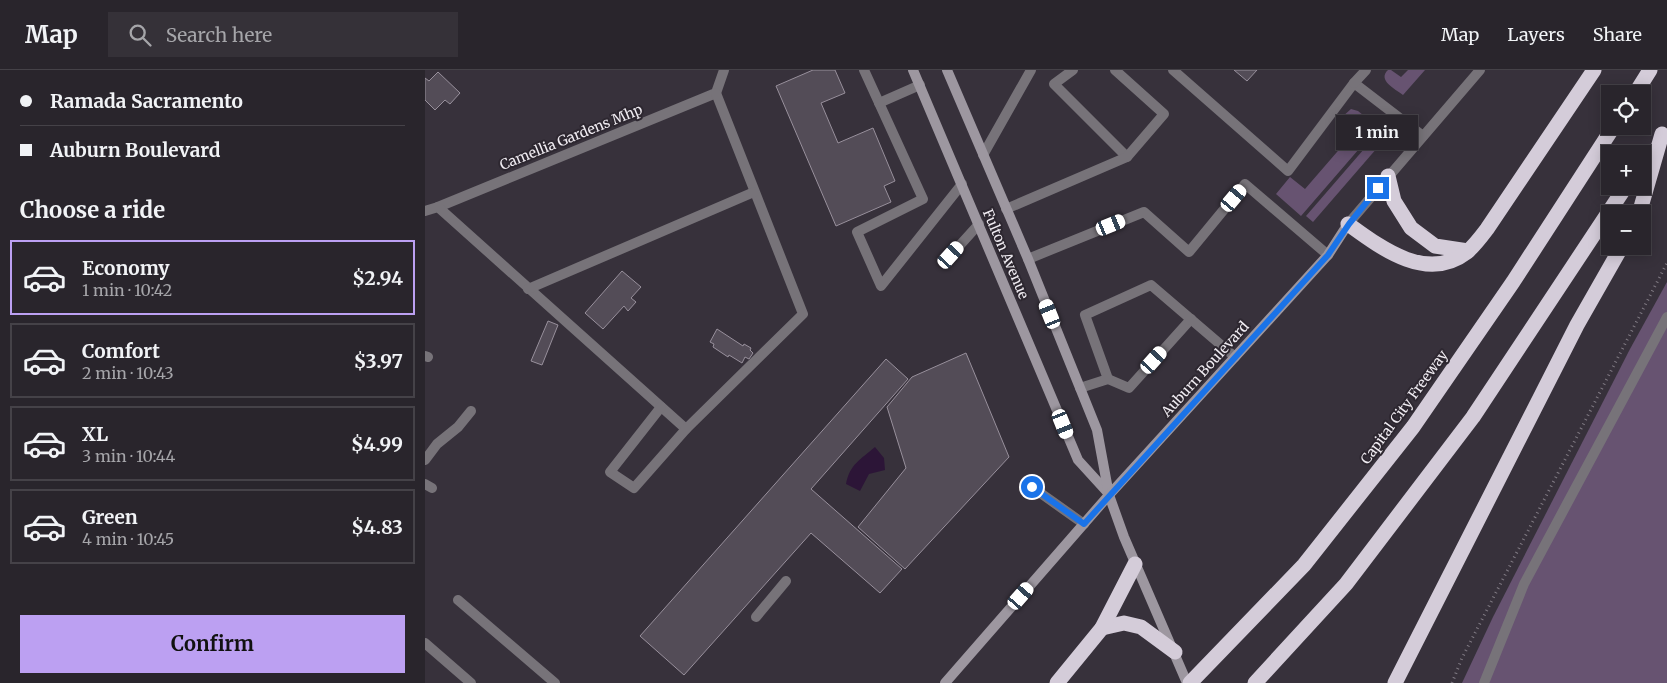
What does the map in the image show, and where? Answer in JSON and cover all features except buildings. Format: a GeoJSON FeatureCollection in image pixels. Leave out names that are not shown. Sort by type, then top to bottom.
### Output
{"type":"FeatureCollection","features":[{"type":"Feature","properties":{"kind":"highway"},"geometry":{"type":"LineString","coordinates":[[1349,224],[1381,248],[1413,262],[1438,265],[1455,260],[1468,251],[1487,229],[1594,70]]}},
{"type":"Feature","properties":{"kind":"highway"},"geometry":{"type":"LineString","coordinates":[[1641,85],[1650,70]]}},
{"type":"Feature","properties":{"kind":"highway"},"geometry":{"type":"LineString","coordinates":[[1651,150],[1665,130]]}},
{"type":"Feature","properties":{"kind":"highway"},"geometry":{"type":"LineString","coordinates":[[1642,205],[1665,130]]}},
{"type":"Feature","properties":{"kind":"highway","name":"Capital City Freeway"},"geometry":{"type":"LineString","coordinates":[[1189,683],[1304,565],[1413,427],[1513,282],[1608,135]]}},
{"type":"Feature","properties":{"kind":"highway"},"geometry":{"type":"LineString","coordinates":[[1388,176],[1394,201],[1411,228],[1435,246],[1468,251]]}},
{"type":"Feature","properties":{"kind":"highway"},"geometry":{"type":"LineString","coordinates":[[1255,683],[1345,584],[1473,418],[1621,195]]}},
{"type":"Feature","properties":{"kind":"highway"},"geometry":{"type":"LineString","coordinates":[[1395,683],[1577,325],[1617,255]]}},
{"type":"Feature","properties":{"kind":"highway"},"geometry":{"type":"LineString","coordinates":[[1057,683],[1102,628],[1135,564]]}},
{"type":"Feature","properties":{"kind":"highway"},"geometry":{"type":"LineString","coordinates":[[1102,628],[1124,622],[1141,627],[1175,652]]}},
{"type":"Feature","properties":{"kind":"main road","name":"Fulton Avenue"},"geometry":{"type":"LineString","coordinates":[[913,70],[1078,460],[1109,495]]}},
{"type":"Feature","properties":{"kind":"main road","name":"Fulton Avenue"},"geometry":{"type":"LineString","coordinates":[[947,70],[1028,259],[1097,430],[1109,495],[1135,564],[1189,683]]}},
{"type":"Feature","properties":{"kind":"main road","name":"Auburn Boulevard"},"geometry":{"type":"LineString","coordinates":[[945,683],[1109,495],[1328,255],[1349,224]]}},
{"type":"Feature","properties":{"kind":"street"},"geometry":{"type":"LineString","coordinates":[[661,407],[610,472],[634,488],[686,429],[803,314],[716,93],[724,70]]}},
{"type":"Feature","properties":{"kind":"street"},"geometry":{"type":"LineString","coordinates":[[863,70],[923,199],[857,232],[881,286],[962,184]]}},
{"type":"Feature","properties":{"kind":"street"},"geometry":{"type":"LineString","coordinates":[[983,155],[1031,70]]}},
{"type":"Feature","properties":{"kind":"street"},"geometry":{"type":"LineString","coordinates":[[1073,70],[1054,84],[1127,157]]}},
{"type":"Feature","properties":{"kind":"street"},"geometry":{"type":"LineString","coordinates":[[1007,209],[1127,157],[1164,114],[1115,70]]}},
{"type":"Feature","properties":{"kind":"street"},"geometry":{"type":"LineString","coordinates":[[1173,70],[1288,171],[1354,83],[1366,70]]}},
{"type":"Feature","properties":{"kind":"street","name":"Auburn Boulevard"},"geometry":{"type":"LineString","coordinates":[[1349,224],[1480,70]]}},
{"type":"Feature","properties":{"kind":"street"},"geometry":{"type":"LineString","coordinates":[[1354,83],[1423,136]]}},
{"type":"Feature","properties":{"kind":"street"},"geometry":{"type":"LineString","coordinates":[[879,103],[920,85]]}},
{"type":"Feature","properties":{"kind":"street","name":"Camellia Gardens Mhp"},"geometry":{"type":"LineString","coordinates":[[425,212],[716,93]]}},
{"type":"Feature","properties":{"kind":"street"},"geometry":{"type":"LineString","coordinates":[[1028,259],[1144,212],[1189,252],[1245,184],[1328,255]]}},
{"type":"Feature","properties":{"kind":"street"},"geometry":{"type":"LineString","coordinates":[[528,288],[755,192]]}},
{"type":"Feature","properties":{"kind":"street"},"geometry":{"type":"LineString","coordinates":[[438,207],[686,429]]}},
{"type":"Feature","properties":{"kind":"street"},"geometry":{"type":"LineString","coordinates":[[951,255],[979,224]]}},
{"type":"Feature","properties":{"kind":"street"},"geometry":{"type":"LineString","coordinates":[[1108,379],[1085,315],[1151,285],[1235,357]]}},
{"type":"Feature","properties":{"kind":"street"},"geometry":{"type":"LineString","coordinates":[[1484,683],[1524,584],[1667,317]]}},
{"type":"Feature","properties":{"kind":"street"},"geometry":{"type":"LineString","coordinates":[[1080,388],[1108,379],[1129,388],[1191,319]]}},
{"type":"Feature","properties":{"kind":"street"},"geometry":{"type":"LineString","coordinates":[[425,460],[437,444],[458,427],[471,411]]}},
{"type":"Feature","properties":{"kind":"street"},"geometry":{"type":"LineString","coordinates":[[1032,487],[1084,524]]}},
{"type":"Feature","properties":{"kind":"street"},"geometry":{"type":"LineString","coordinates":[[756,617],[786,581]]}},
{"type":"Feature","properties":{"kind":"street"},"geometry":{"type":"LineString","coordinates":[[458,600],[555,683]]}},
{"type":"Feature","properties":{"kind":"street"},"geometry":{"type":"LineString","coordinates":[[425,643],[471,683]]}},
{"type":"Feature","properties":{"kind":"path"},"geometry":{"type":"LineString","coordinates":[[1452,683],[1462,658],[1667,263]]}},
{"type":"Feature","properties":{"kind":"shaded area"},"geometry":{"type":"Polygon","coordinates":[[[1388,70],[1401,77],[1408,70],[1425,70],[1403,95],[1386,81],[1385,74],[1388,70]]]}},
{"type":"Feature","properties":{"kind":"shaded area"},"geometry":{"type":"Polygon","coordinates":[[[1351,109],[1358,111],[1378,127],[1301,216],[1276,194],[1290,177],[1305,189],[1356,130],[1342,117],[1351,109]]]}},
{"type":"Feature","properties":{"kind":"shaded area"},"geometry":{"type":"Polygon","coordinates":[[[1377,134],[1384,140],[1313,222],[1306,216],[1377,134]]]}},
{"type":"Feature","properties":{"kind":"shaded area"},"geometry":{"type":"Polygon","coordinates":[[[1667,282],[1667,683],[1462,683],[1493,617],[1630,349],[1667,282]]]}},
{"type":"Feature","properties":{"kind":"shaded area"},"geometry":{"type":"Polygon","coordinates":[[[875,447],[884,458],[885,470],[869,474],[860,491],[846,484],[853,467],[875,447]]]}},
{"type":"Feature","properties":{"kind":"route"},"geometry":{"type":"LineString","coordinates":[[1032,487],[1084,524],[1328,255],[1349,224],[1378,188]]}}]}
